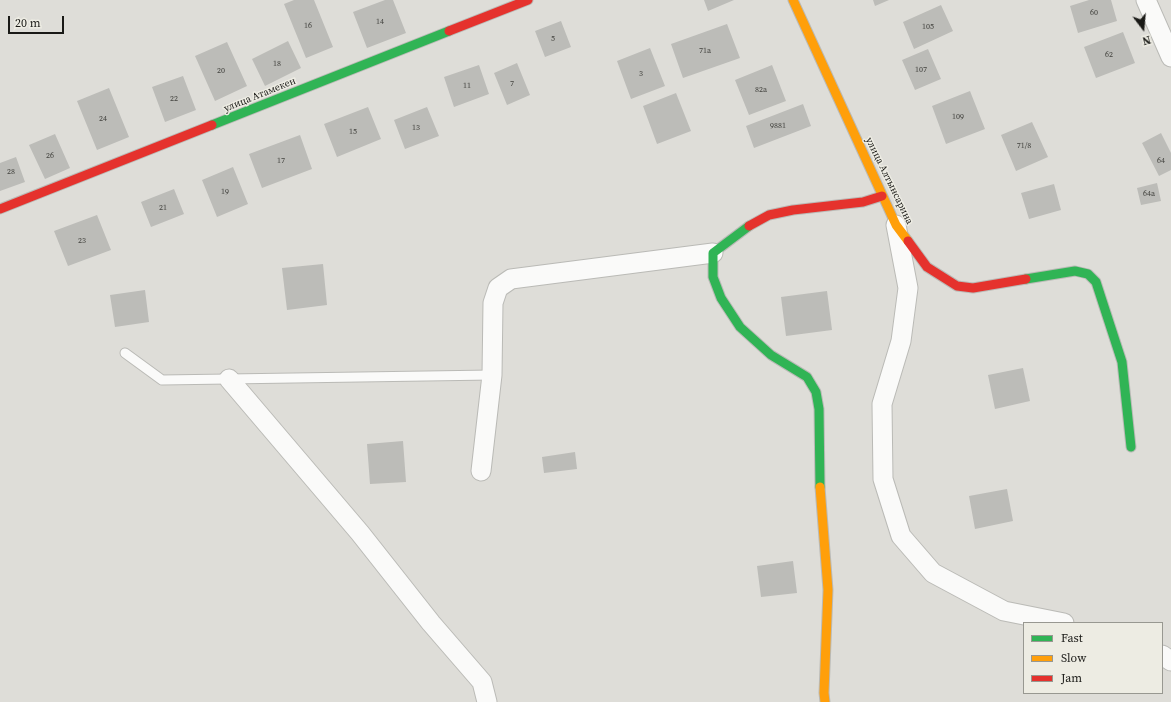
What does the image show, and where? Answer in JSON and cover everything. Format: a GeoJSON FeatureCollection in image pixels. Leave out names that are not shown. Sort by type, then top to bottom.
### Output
{"type":"FeatureCollection","features":[{"type":"Feature","properties":{"kind":"street","name":"улица Атамекен"},"geometry":{"type":"LineString","coordinates":[[0,209],[528,0]]}},
{"type":"Feature","properties":{"kind":"street","name":"улица Алтынсарина"},"geometry":{"type":"LineString","coordinates":[[793,0],[896,226],[927,266],[957,286],[973,288],[1075,271],[1088,274],[1096,282],[1122,362],[1132,447]]}},
{"type":"Feature","properties":{"kind":"street"},"geometry":{"type":"LineString","coordinates":[[1146,0],[1171,57]]}},
{"type":"Feature","properties":{"kind":"street"},"geometry":{"type":"LineString","coordinates":[[480,471],[492,375],[493,303],[498,288],[511,279],[713,253],[748,227],[769,215],[793,210],[862,202],[882,196]]}},
{"type":"Feature","properties":{"kind":"street"},"geometry":{"type":"LineString","coordinates":[[896,226],[908,288],[901,341],[882,404],[883,479],[901,536],[933,573],[1004,611],[1059,622]]}},
{"type":"Feature","properties":{"kind":"street"},"geometry":{"type":"LineString","coordinates":[[713,253],[713,277],[721,298],[740,327],[771,355],[807,377],[816,392],[819,410],[819,481],[828,590],[824,693],[825,702]]}},
{"type":"Feature","properties":{"kind":"street"},"geometry":{"type":"LineString","coordinates":[[229,379],[360,533],[431,623],[482,682],[488,702]]}},
{"type":"Feature","properties":{"kind":"lane"},"geometry":{"type":"LineString","coordinates":[[125,353],[162,380],[492,375]]}},
{"type":"Feature","properties":{"kind":"building"},"geometry":{"type":"Polygon","coordinates":[[[294,0],[314,0],[333,47],[306,58],[284,4],[294,0]]]}},
{"type":"Feature","properties":{"kind":"building"},"geometry":{"type":"Polygon","coordinates":[[[385,0],[393,0],[406,33],[367,48],[353,12],[385,0]]]}},
{"type":"Feature","properties":{"kind":"building"},"geometry":{"type":"Polygon","coordinates":[[[704,0],[734,0],[708,11],[704,0]]]}},
{"type":"Feature","properties":{"kind":"building"},"geometry":{"type":"Polygon","coordinates":[[[873,0],[889,0],[875,6],[873,0]]]}},
{"type":"Feature","properties":{"kind":"building"},"geometry":{"type":"Polygon","coordinates":[[[1089,0],[1111,0],[1117,21],[1078,33],[1070,6],[1089,0]]]}},
{"type":"Feature","properties":{"kind":"building"},"geometry":{"type":"Polygon","coordinates":[[[941,5],[953,31],[914,49],[903,22],[941,5]]]}},
{"type":"Feature","properties":{"kind":"building"},"geometry":{"type":"Polygon","coordinates":[[[561,21],[571,47],[545,57],[535,31],[561,21]]]}},
{"type":"Feature","properties":{"kind":"building"},"geometry":{"type":"Polygon","coordinates":[[[727,24],[740,58],[683,78],[671,44],[727,24]]]}},
{"type":"Feature","properties":{"kind":"building"},"geometry":{"type":"Polygon","coordinates":[[[1123,32],[1135,63],[1096,78],[1084,47],[1123,32]]]}},
{"type":"Feature","properties":{"kind":"building"},"geometry":{"type":"Polygon","coordinates":[[[288,41],[301,68],[265,86],[252,59],[288,41]]]}},
{"type":"Feature","properties":{"kind":"building"},"geometry":{"type":"Polygon","coordinates":[[[227,42],[247,86],[215,101],[195,56],[227,42]]]}},
{"type":"Feature","properties":{"kind":"building"},"geometry":{"type":"Polygon","coordinates":[[[650,48],[665,86],[631,99],[617,61],[650,48]]]}},
{"type":"Feature","properties":{"kind":"building"},"geometry":{"type":"Polygon","coordinates":[[[928,49],[941,79],[915,90],[902,60],[928,49]]]}},
{"type":"Feature","properties":{"kind":"building"},"geometry":{"type":"Polygon","coordinates":[[[517,63],[530,95],[507,105],[494,73],[517,63]]]}},
{"type":"Feature","properties":{"kind":"building"},"geometry":{"type":"Polygon","coordinates":[[[479,65],[489,94],[454,107],[444,77],[479,65]]]}},
{"type":"Feature","properties":{"kind":"building"},"geometry":{"type":"Polygon","coordinates":[[[772,65],[786,101],[749,115],[735,80],[772,65]]]}},
{"type":"Feature","properties":{"kind":"building"},"geometry":{"type":"Polygon","coordinates":[[[183,76],[196,110],[165,122],[152,87],[183,76]]]}},
{"type":"Feature","properties":{"kind":"building"},"geometry":{"type":"Polygon","coordinates":[[[109,88],[129,137],[97,150],[77,101],[109,88]]]}},
{"type":"Feature","properties":{"kind":"building"},"geometry":{"type":"Polygon","coordinates":[[[970,91],[985,129],[946,144],[932,106],[970,91]]]}},
{"type":"Feature","properties":{"kind":"building"},"geometry":{"type":"Polygon","coordinates":[[[676,93],[691,131],[657,144],[643,106],[676,93]]]}},
{"type":"Feature","properties":{"kind":"building"},"geometry":{"type":"Polygon","coordinates":[[[803,104],[811,126],[754,148],[746,126],[803,104]]]}},
{"type":"Feature","properties":{"kind":"building"},"geometry":{"type":"Polygon","coordinates":[[[368,107],[381,139],[337,157],[324,124],[368,107]]]}},
{"type":"Feature","properties":{"kind":"building"},"geometry":{"type":"Polygon","coordinates":[[[427,107],[439,136],[405,149],[394,120],[427,107]]]}},
{"type":"Feature","properties":{"kind":"building"},"geometry":{"type":"Polygon","coordinates":[[[1032,122],[1048,157],[1016,171],[1001,135],[1032,122]]]}},
{"type":"Feature","properties":{"kind":"building"},"geometry":{"type":"Polygon","coordinates":[[[1161,133],[1171,153],[1171,170],[1159,176],[1142,143],[1161,133]]]}},
{"type":"Feature","properties":{"kind":"building"},"geometry":{"type":"Polygon","coordinates":[[[55,134],[70,168],[45,179],[29,145],[55,134]]]}},
{"type":"Feature","properties":{"kind":"building"},"geometry":{"type":"Polygon","coordinates":[[[300,135],[312,169],[262,188],[249,154],[300,135]]]}},
{"type":"Feature","properties":{"kind":"building"},"geometry":{"type":"Polygon","coordinates":[[[16,157],[25,182],[0,191],[0,163],[16,157]]]}},
{"type":"Feature","properties":{"kind":"building"},"geometry":{"type":"Polygon","coordinates":[[[233,167],[248,204],[217,217],[202,180],[233,167]]]}},
{"type":"Feature","properties":{"kind":"building"},"geometry":{"type":"Polygon","coordinates":[[[1157,183],[1161,201],[1141,205],[1137,188],[1157,183]]]}},
{"type":"Feature","properties":{"kind":"building"},"geometry":{"type":"Polygon","coordinates":[[[1054,184],[1061,210],[1029,219],[1021,193],[1054,184]]]}},
{"type":"Feature","properties":{"kind":"building"},"geometry":{"type":"Polygon","coordinates":[[[174,189],[184,214],[151,227],[141,202],[174,189]]]}},
{"type":"Feature","properties":{"kind":"building"},"geometry":{"type":"Polygon","coordinates":[[[97,215],[111,250],[68,266],[54,231],[97,215]]]}},
{"type":"Feature","properties":{"kind":"building"},"geometry":{"type":"Polygon","coordinates":[[[323,264],[327,305],[287,310],[282,268],[323,264]]]}},
{"type":"Feature","properties":{"kind":"building"},"geometry":{"type":"Polygon","coordinates":[[[145,290],[149,322],[115,327],[110,295],[145,290]]]}},
{"type":"Feature","properties":{"kind":"building"},"geometry":{"type":"Polygon","coordinates":[[[827,291],[832,330],[786,336],[781,297],[827,291]]]}},
{"type":"Feature","properties":{"kind":"building"},"geometry":{"type":"Polygon","coordinates":[[[1023,368],[1030,401],[995,409],[988,375],[1023,368]]]}},
{"type":"Feature","properties":{"kind":"building"},"geometry":{"type":"Polygon","coordinates":[[[403,441],[406,482],[370,484],[367,444],[403,441]]]}},
{"type":"Feature","properties":{"kind":"building"},"geometry":{"type":"Polygon","coordinates":[[[575,452],[577,469],[544,473],[542,457],[575,452]]]}},
{"type":"Feature","properties":{"kind":"building"},"geometry":{"type":"Polygon","coordinates":[[[1007,489],[1013,521],[975,529],[969,496],[1007,489]]]}},
{"type":"Feature","properties":{"kind":"building"},"geometry":{"type":"Polygon","coordinates":[[[793,561],[797,593],[761,597],[757,566],[793,561]]]}},
{"type":"Feature","properties":{"kind":"traffic: fast"},"geometry":{"type":"LineString","coordinates":[[212,125],[449,31]]}},
{"type":"Feature","properties":{"kind":"traffic: fast"},"geometry":{"type":"LineString","coordinates":[[749,226],[713,253],[713,277],[721,298],[740,327],[771,355],[807,377],[816,392],[819,409],[820,487]]}},
{"type":"Feature","properties":{"kind":"traffic: fast"},"geometry":{"type":"LineString","coordinates":[[1026,279],[1075,271],[1088,274],[1096,282],[1122,362],[1131,447]]}},
{"type":"Feature","properties":{"kind":"traffic: slow"},"geometry":{"type":"LineString","coordinates":[[793,0],[896,225],[908,241]]}},
{"type":"Feature","properties":{"kind":"traffic: slow"},"geometry":{"type":"LineString","coordinates":[[820,487],[828,590],[824,693],[825,702]]}},
{"type":"Feature","properties":{"kind":"traffic: jam"},"geometry":{"type":"LineString","coordinates":[[449,31],[528,0]]}},
{"type":"Feature","properties":{"kind":"traffic: jam"},"geometry":{"type":"LineString","coordinates":[[0,209],[212,125]]}},
{"type":"Feature","properties":{"kind":"traffic: jam"},"geometry":{"type":"LineString","coordinates":[[749,226],[769,215],[793,210],[863,202],[882,196]]}},
{"type":"Feature","properties":{"kind":"traffic: jam"},"geometry":{"type":"LineString","coordinates":[[908,241],[927,267],[957,286],[973,288],[1026,279]]}}]}
